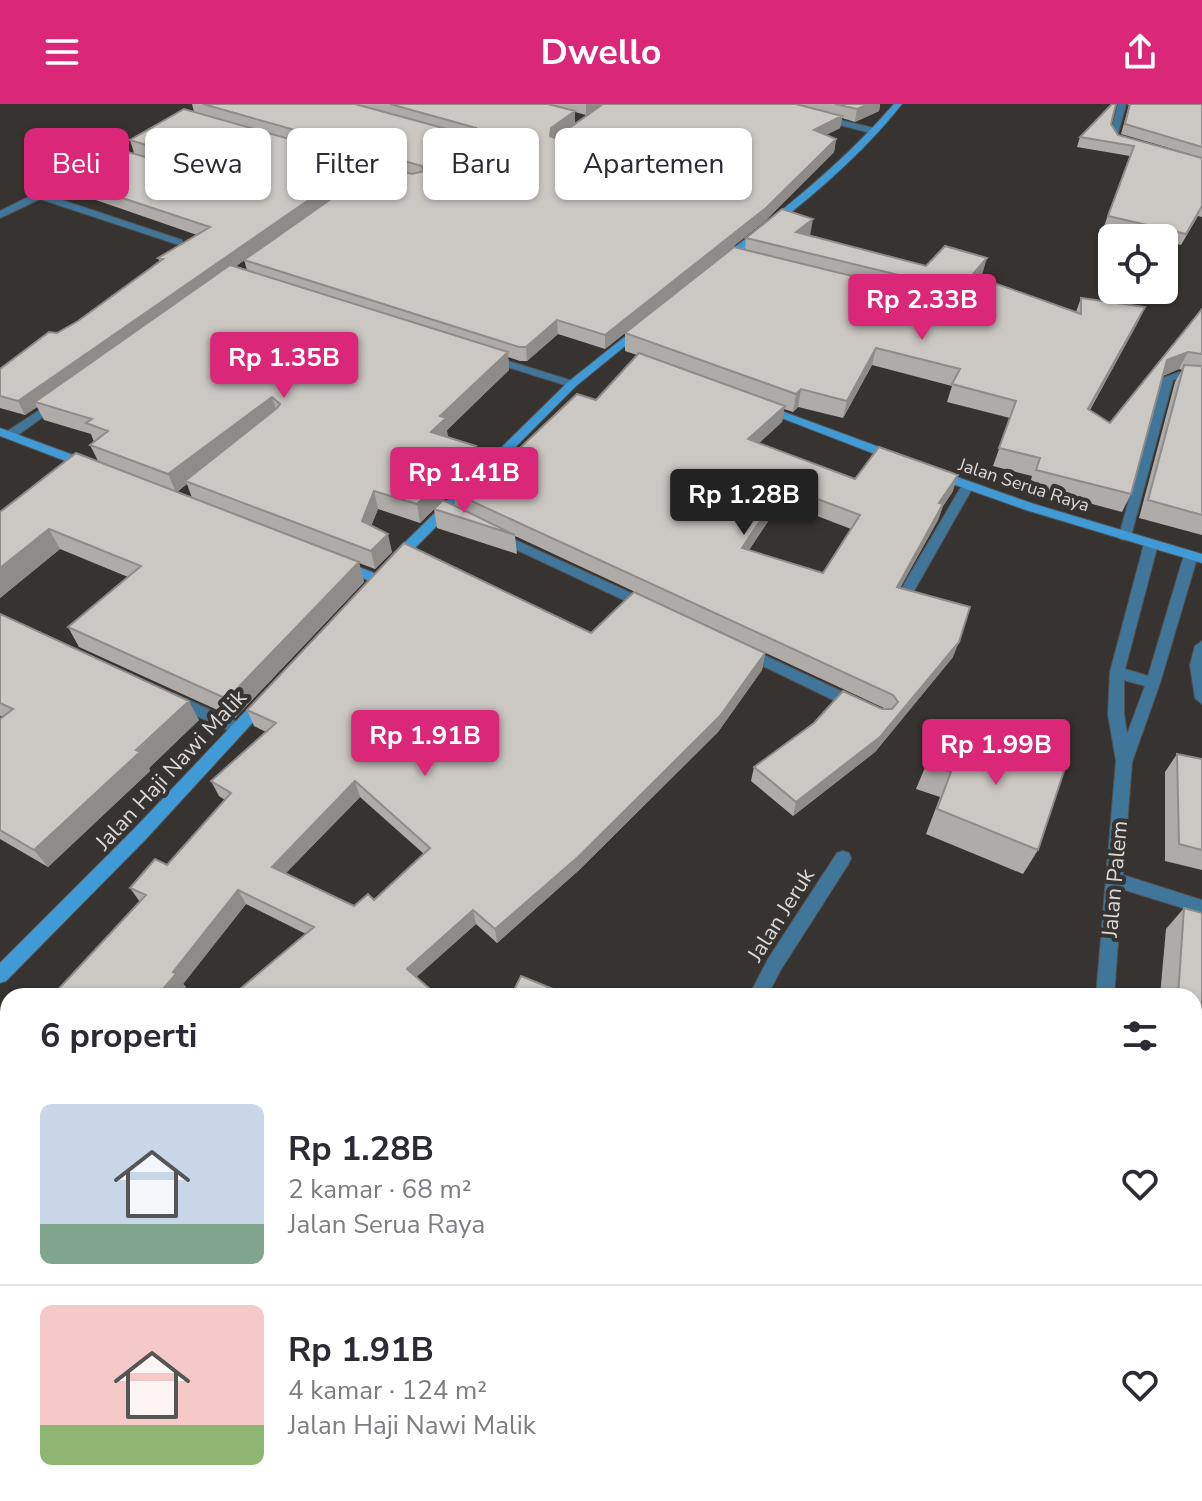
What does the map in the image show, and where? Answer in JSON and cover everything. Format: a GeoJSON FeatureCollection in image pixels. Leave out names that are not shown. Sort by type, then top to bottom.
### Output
{"type":"FeatureCollection","features":[{"type":"Feature","properties":{"kind":"main road"},"geometry":{"type":"LineString","coordinates":[[716,267],[733,258],[796,205],[875,131],[898,104]]}},
{"type":"Feature","properties":{"kind":"main road"},"geometry":{"type":"LineString","coordinates":[[367,590],[450,513],[572,384],[647,324]]}},
{"type":"Feature","properties":{"kind":"main road"},"geometry":{"type":"LineString","coordinates":[[612,353],[627,358]]}},
{"type":"Feature","properties":{"kind":"main road"},"geometry":{"type":"LineString","coordinates":[[758,405],[909,463]]}},
{"type":"Feature","properties":{"kind":"main road"},"geometry":{"type":"LineString","coordinates":[[5,434],[95,467]]}},
{"type":"Feature","properties":{"kind":"main road","name":"Jalan Serua Raya"},"geometry":{"type":"LineString","coordinates":[[924,469],[967,487],[1197,557]]}},
{"type":"Feature","properties":{"kind":"main road"},"geometry":{"type":"LineString","coordinates":[[321,556],[377,579]]}},
{"type":"Feature","properties":{"kind":"main road","name":"Jalan Haji Nawi Malik"},"geometry":{"type":"LineString","coordinates":[[0,975],[276,688]]}},
{"type":"Feature","properties":{"kind":"street"},"geometry":{"type":"LineString","coordinates":[[1122,104],[1114,135],[1118,140],[1143,148]]}},
{"type":"Feature","properties":{"kind":"street"},"geometry":{"type":"LineString","coordinates":[[815,116],[875,131]]}},
{"type":"Feature","properties":{"kind":"street"},"geometry":{"type":"LineString","coordinates":[[0,215],[28,200]]}},
{"type":"Feature","properties":{"kind":"street"},"geometry":{"type":"LineString","coordinates":[[53,200],[179,242]]}},
{"type":"Feature","properties":{"kind":"street"},"geometry":{"type":"LineString","coordinates":[[483,356],[572,384]]}},
{"type":"Feature","properties":{"kind":"street"},"geometry":{"type":"LineString","coordinates":[[1125,536],[1168,378],[1180,375],[1202,379]]}},
{"type":"Feature","properties":{"kind":"street"},"geometry":{"type":"LineString","coordinates":[[5,434],[66,395]]}},
{"type":"Feature","properties":{"kind":"street"},"geometry":{"type":"LineString","coordinates":[[907,591],[967,487]]}},
{"type":"Feature","properties":{"kind":"street"},"geometry":{"type":"LineString","coordinates":[[484,529],[664,613]]}},
{"type":"Feature","properties":{"kind":"street"},"geometry":{"type":"LineString","coordinates":[[1124,761],[1116,714],[1117,672],[1151,544]]}},
{"type":"Feature","properties":{"kind":"street"},"geometry":{"type":"LineString","coordinates":[[1124,761],[1197,557]]}},
{"type":"Feature","properties":{"kind":"street"},"geometry":{"type":"LineString","coordinates":[[732,645],[869,710]]}},
{"type":"Feature","properties":{"kind":"street"},"geometry":{"type":"LineString","coordinates":[[1202,646],[1198,655],[1197,677],[1202,698]]}},
{"type":"Feature","properties":{"kind":"street"},"geometry":{"type":"LineString","coordinates":[[1117,672],[1153,683]]}},
{"type":"Feature","properties":{"kind":"street"},"geometry":{"type":"LineString","coordinates":[[154,690],[239,729]]}},
{"type":"Feature","properties":{"kind":"street","name":"Jalan Palem"},"geometry":{"type":"LineString","coordinates":[[1106,988],[1124,761]]}},
{"type":"Feature","properties":{"kind":"street","name":"Jalan Jeruk"},"geometry":{"type":"LineString","coordinates":[[762,988],[843,858]]}},
{"type":"Feature","properties":{"kind":"street"},"geometry":{"type":"LineString","coordinates":[[1116,880],[1202,907]]}},
{"type":"Feature","properties":{"kind":"building"},"geometry":{"type":"Polygon","coordinates":[[[203,104],[355,104],[443,128],[423,128],[423,168],[407,162],[407,128],[288,128],[203,104]]]}},
{"type":"Feature","properties":{"kind":"building"},"geometry":{"type":"Polygon","coordinates":[[[390,104],[548,104],[575,111],[551,128],[550,136],[555,138],[555,200],[752,200],[752,128],[569,128],[603,104],[796,104],[842,116],[814,130],[836,139],[766,208],[605,335],[557,320],[526,347],[519,347],[244,260],[330,200],[407,200],[407,173],[423,171],[423,200],[539,200],[539,128],[476,128],[390,104]]]}},
{"type":"Feature","properties":{"kind":"building"},"geometry":{"type":"Polygon","coordinates":[[[835,104],[869,104],[857,109],[835,104]]]}},
{"type":"Feature","properties":{"kind":"building"},"geometry":{"type":"Polygon","coordinates":[[[1112,104],[1116,104],[1111,124],[1118,135],[1202,158],[1202,206],[1186,234],[1178,232],[1178,224],[1143,224],[1108,216],[1134,146],[1080,137],[1112,104]]]}},
{"type":"Feature","properties":{"kind":"building"},"geometry":{"type":"Polygon","coordinates":[[[1130,104],[1202,104],[1202,147],[1125,124],[1130,104]]]}},
{"type":"Feature","properties":{"kind":"building"},"geometry":{"type":"Polygon","coordinates":[[[184,109],[251,128],[151,128],[184,109]]]}},
{"type":"Feature","properties":{"kind":"building"},"geometry":{"type":"Polygon","coordinates":[[[145,131],[145,145],[130,140],[145,131]]]}},
{"type":"Feature","properties":{"kind":"building"},"geometry":{"type":"Polygon","coordinates":[[[271,134],[287,138],[287,200],[309,200],[18,401],[0,396],[0,369],[49,332],[57,333],[78,321],[163,259],[158,258],[210,227],[128,200],[129,152],[145,157],[145,200],[271,200],[271,134]]]}},
{"type":"Feature","properties":{"kind":"building"},"geometry":{"type":"Polygon","coordinates":[[[782,209],[813,219],[796,232],[926,266],[945,246],[987,258],[972,275],[1081,314],[1081,298],[1098,300],[1098,304],[1145,307],[1088,409],[1110,423],[1202,309],[1202,354],[1188,352],[1167,360],[1131,494],[1036,470],[1040,458],[999,448],[1016,401],[952,384],[960,369],[876,348],[847,401],[801,389],[796,394],[625,333],[734,247],[897,287],[906,282],[903,276],[746,238],[782,209]]]}},
{"type":"Feature","properties":{"kind":"building"},"geometry":{"type":"Polygon","coordinates":[[[230,265],[508,352],[440,416],[446,418],[431,432],[476,446],[417,504],[374,491],[362,521],[388,534],[371,551],[185,481],[277,408],[280,404],[272,397],[168,474],[90,445],[108,431],[86,423],[92,419],[35,402],[230,265]]]}},
{"type":"Feature","properties":{"kind":"building"},"geometry":{"type":"Polygon","coordinates":[[[639,353],[785,406],[748,439],[855,479],[879,447],[958,475],[939,503],[943,504],[897,587],[970,607],[959,642],[880,737],[796,802],[754,767],[814,723],[843,691],[882,709],[892,709],[898,702],[893,695],[454,493],[492,454],[508,459],[577,394],[596,400],[639,353]],[[783,486],[742,548],[823,573],[860,515],[783,486]]]}},
{"type":"Feature","properties":{"kind":"building"},"geometry":{"type":"Polygon","coordinates":[[[1184,365],[1202,366],[1202,515],[1148,500],[1184,365]]]}},
{"type":"Feature","properties":{"kind":"building"},"geometry":{"type":"Polygon","coordinates":[[[76,453],[359,562],[227,699],[68,627],[141,566],[49,529],[0,568],[0,512],[76,453]]]}},
{"type":"Feature","properties":{"kind":"building"},"geometry":{"type":"Polygon","coordinates":[[[443,500],[515,535],[434,509],[443,500]]]}},
{"type":"Feature","properties":{"kind":"building"},"geometry":{"type":"Polygon","coordinates":[[[404,543],[591,633],[634,592],[765,653],[720,716],[578,857],[495,929],[473,910],[407,969],[429,988],[241,988],[314,927],[238,890],[164,988],[59,988],[146,895],[130,888],[155,859],[167,865],[231,793],[211,781],[276,723],[247,710],[404,543]],[[355,781],[272,867],[354,906],[368,894],[374,900],[430,848],[355,781]]]}},
{"type":"Feature","properties":{"kind":"building"},"geometry":{"type":"Polygon","coordinates":[[[0,614],[189,701],[136,750],[140,752],[34,850],[0,830],[0,719],[13,709],[0,703],[0,614]]]}},
{"type":"Feature","properties":{"kind":"building"},"geometry":{"type":"Polygon","coordinates":[[[942,727],[1064,771],[1038,850],[937,809],[951,772],[927,764],[942,727]]]}},
{"type":"Feature","properties":{"kind":"building"},"geometry":{"type":"Polygon","coordinates":[[[1177,754],[1202,759],[1202,850],[1179,844],[1177,754]]]}},
{"type":"Feature","properties":{"kind":"building"},"geometry":{"type":"Polygon","coordinates":[[[1184,908],[1202,913],[1202,988],[1179,988],[1184,908]]]}},
{"type":"Feature","properties":{"kind":"building"},"geometry":{"type":"Polygon","coordinates":[[[521,976],[550,988],[515,988],[521,976]]]}}]}
